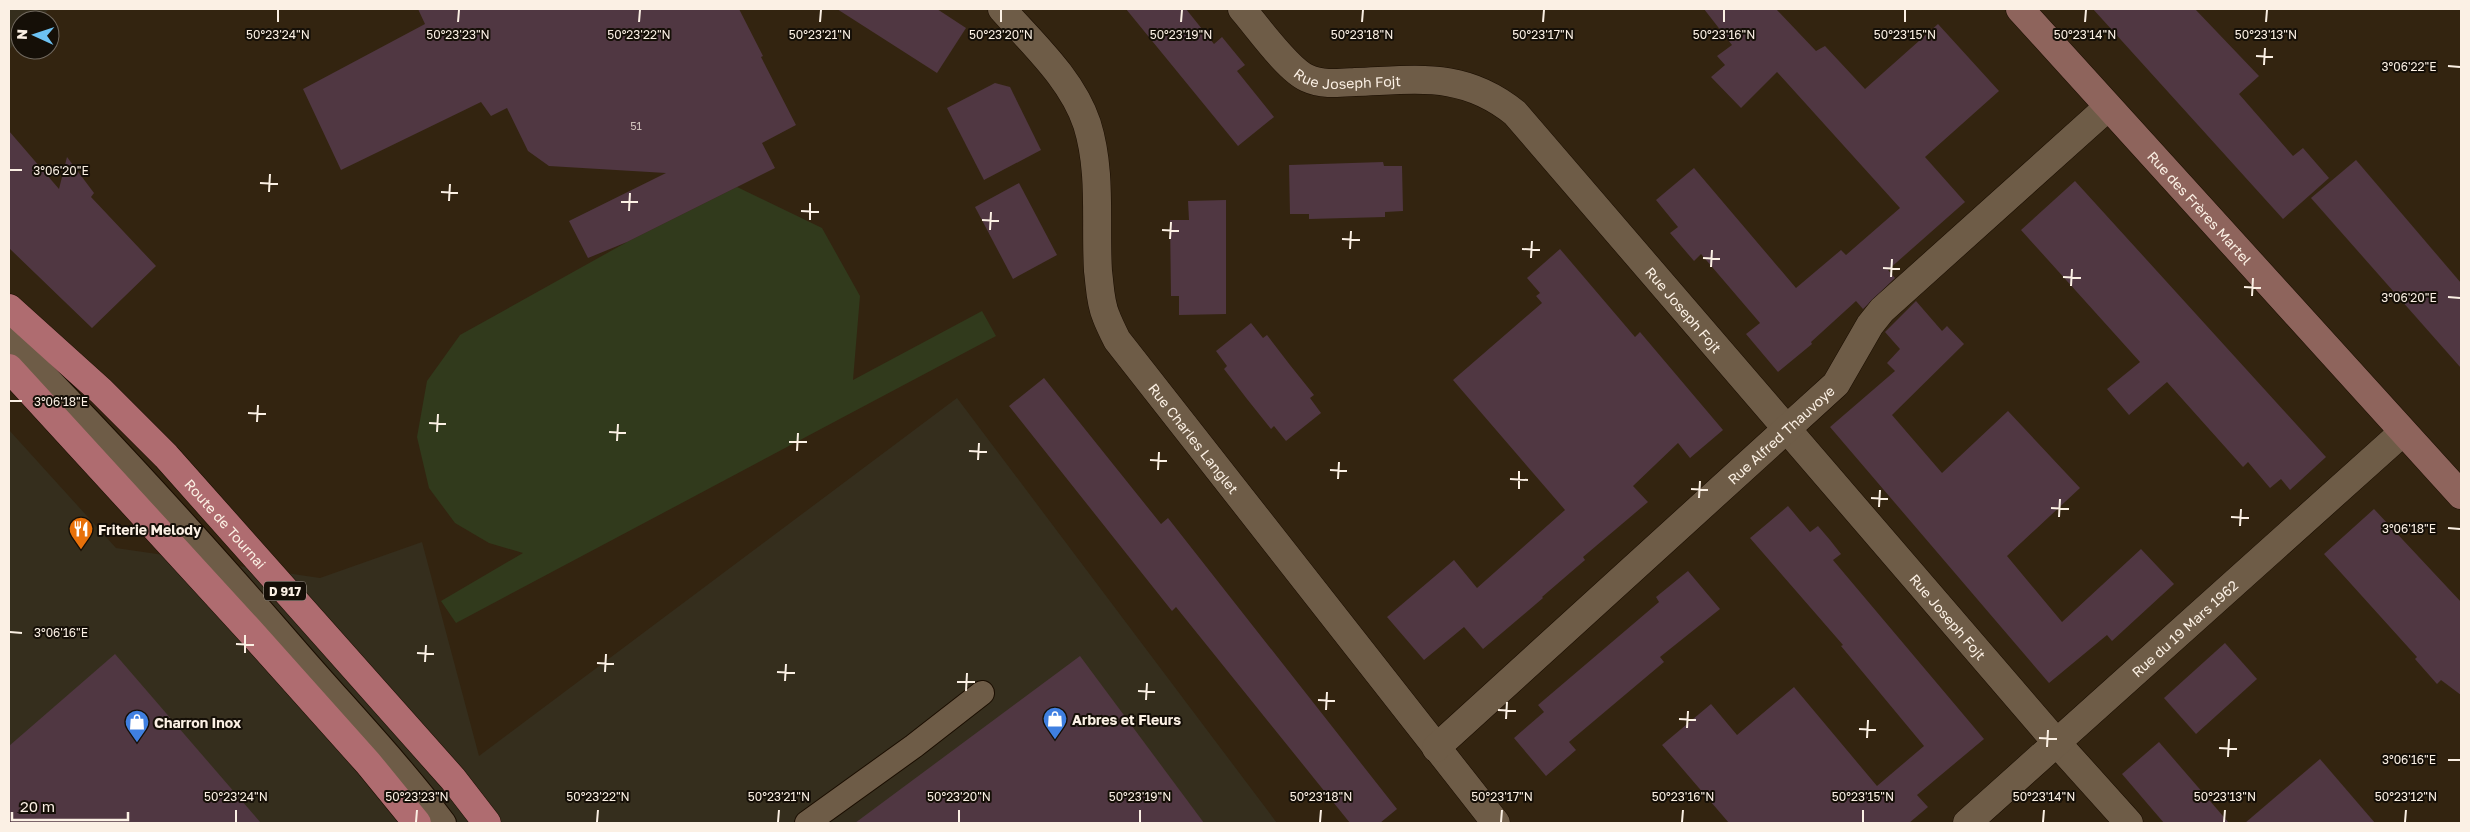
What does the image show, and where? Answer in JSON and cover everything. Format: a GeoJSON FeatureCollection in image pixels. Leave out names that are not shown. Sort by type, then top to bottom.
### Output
{"type":"FeatureCollection","features":[{"type":"Feature","properties":{"kind":"main road","name":"Route de Tournai"},"geometry":{"type":"LineString","coordinates":[[9,308],[102,390],[166,456],[453,779],[487,823]]}},
{"type":"Feature","properties":{"kind":"main road"},"geometry":{"type":"LineString","coordinates":[[9,368],[262,644],[368,763],[418,823]]}},
{"type":"Feature","properties":{"kind":"street","name":"Rue Charles Langlet"},"geometry":{"type":"LineString","coordinates":[[1002,9],[1056,69],[1073,95],[1086,124],[1094,153],[1098,186],[1100,290],[1105,315],[1117,340],[1129,358],[1496,823]]}},
{"type":"Feature","properties":{"kind":"street","name":"Rue Joseph Fojt"},"geometry":{"type":"LineString","coordinates":[[1242,9],[1293,68],[1306,78],[1331,83],[1439,80],[1481,90],[1500,101],[1514,113],[2057,743],[2130,823]]}},
{"type":"Feature","properties":{"kind":"street","name":"Rue des Frères Martel"},"geometry":{"type":"LineString","coordinates":[[2020,9],[2461,495]]}},
{"type":"Feature","properties":{"kind":"street","name":"Rue Alfred Thauvoye"},"geometry":{"type":"LineString","coordinates":[[1436,748],[1787,431],[1836,384],[1870,325],[1882,310],[2108,107]]}},
{"type":"Feature","properties":{"kind":"street","name":"Rue du 19 Mars 1962"},"geometry":{"type":"LineString","coordinates":[[1968,823],[2403,432]]}},
{"type":"Feature","properties":{"kind":"lane"},"geometry":{"type":"LineString","coordinates":[[9,339],[127,462],[254,602],[413,783],[444,823]]}},
{"type":"Feature","properties":{"kind":"lane"},"geometry":{"type":"LineString","coordinates":[[807,823],[914,746],[982,693]]}},
{"type":"Feature","properties":{"kind":"shaded area"},"geometry":{"type":"Polygon","coordinates":[[[9,9],[49,9],[10,10],[9,50],[9,9]]]}},
{"type":"Feature","properties":{"kind":"shaded area"},"geometry":{"type":"Polygon","coordinates":[[[957,398],[1277,823],[9,823],[9,430],[116,548],[320,578],[422,542],[479,756],[957,398]]]}},
{"type":"Feature","properties":{"kind":"green space"},"geometry":{"type":"Polygon","coordinates":[[[737,187],[822,228],[860,296],[853,380],[982,311],[996,336],[456,623],[441,601],[523,553],[489,543],[455,523],[429,488],[417,437],[427,381],[460,335],[627,242],[737,187]]]}},
{"type":"Feature","properties":{"kind":"building"},"geometry":{"type":"Polygon","coordinates":[[[418,9],[739,9],[796,125],[762,143],[775,168],[627,242],[588,258],[569,221],[666,173],[549,166],[528,151],[507,108],[491,116],[481,102],[341,170],[303,89],[425,24],[418,9]]]}},
{"type":"Feature","properties":{"kind":"building"},"geometry":{"type":"Polygon","coordinates":[[[837,9],[937,9],[966,28],[937,73],[837,9]]]}},
{"type":"Feature","properties":{"kind":"building"},"geometry":{"type":"Polygon","coordinates":[[[1126,9],[1186,9],[1214,44],[1222,37],[1245,65],[1237,71],[1274,117],[1238,146],[1126,9]]]}},
{"type":"Feature","properties":{"kind":"building"},"geometry":{"type":"Polygon","coordinates":[[[1704,9],[1776,9],[1816,51],[1825,46],[1865,89],[1938,24],[1999,91],[1925,157],[1965,202],[1888,270],[1895,278],[1863,309],[1856,301],[1811,342],[1812,344],[1778,372],[1746,334],[1760,323],[1701,254],[1694,261],[1670,233],[1678,227],[1656,200],[1694,168],[1796,288],[1841,250],[1846,255],[1900,208],[1777,72],[1741,108],[1711,77],[1725,65],[1717,56],[1732,45],[1704,9]]]}},
{"type":"Feature","properties":{"kind":"building"},"geometry":{"type":"Polygon","coordinates":[[[2093,9],[2195,9],[2259,76],[2239,94],[2293,156],[2303,148],[2329,178],[2283,219],[2093,9]]]}},
{"type":"Feature","properties":{"kind":"building"},"geometry":{"type":"Polygon","coordinates":[[[995,83],[1010,87],[1041,150],[984,180],[947,108],[995,83]]]}},
{"type":"Feature","properties":{"kind":"building"},"geometry":{"type":"Polygon","coordinates":[[[9,131],[59,189],[67,157],[94,193],[91,197],[156,266],[92,328],[9,248],[9,131]]]}},
{"type":"Feature","properties":{"kind":"building"},"geometry":{"type":"Polygon","coordinates":[[[2356,160],[2461,283],[2461,368],[2311,198],[2356,160]]]}},
{"type":"Feature","properties":{"kind":"building"},"geometry":{"type":"Polygon","coordinates":[[[1383,162],[1384,166],[1402,166],[1403,211],[1385,212],[1385,217],[1309,219],[1309,214],[1290,214],[1289,165],[1383,162]]]}},
{"type":"Feature","properties":{"kind":"building"},"geometry":{"type":"Polygon","coordinates":[[[2075,181],[2326,457],[2290,490],[2281,479],[2270,488],[2248,462],[2243,467],[2167,382],[2129,415],[2107,389],[2140,362],[2021,230],[2075,181]]]}},
{"type":"Feature","properties":{"kind":"building"},"geometry":{"type":"Polygon","coordinates":[[[1019,183],[1057,255],[1013,279],[975,207],[1019,183]]]}},
{"type":"Feature","properties":{"kind":"building"},"geometry":{"type":"Polygon","coordinates":[[[1226,200],[1226,314],[1179,315],[1179,296],[1171,296],[1170,220],[1189,220],[1188,201],[1226,200]]]}},
{"type":"Feature","properties":{"kind":"building"},"geometry":{"type":"Polygon","coordinates":[[[1560,249],[1635,337],[1640,332],[1723,430],[1690,458],[1678,443],[1633,486],[1648,502],[1583,557],[1585,560],[1483,649],[1464,627],[1424,660],[1387,617],[1454,560],[1477,588],[1565,510],[1453,380],[1542,303],[1536,296],[1540,293],[1527,278],[1560,249]]]}},
{"type":"Feature","properties":{"kind":"building"},"geometry":{"type":"Polygon","coordinates":[[[1916,301],[1942,331],[1947,326],[1964,344],[1892,415],[1942,473],[2008,411],[2080,488],[2007,556],[2062,622],[2141,549],[2174,584],[2112,641],[2107,635],[2049,683],[1830,427],[1895,371],[1887,363],[1900,349],[1885,332],[1916,301]]]}},
{"type":"Feature","properties":{"kind":"building"},"geometry":{"type":"Polygon","coordinates":[[[1251,323],[1263,338],[1267,335],[1314,395],[1310,398],[1321,413],[1286,441],[1274,426],[1271,429],[1247,399],[1224,369],[1227,366],[1216,351],[1251,323]]]}},
{"type":"Feature","properties":{"kind":"building"},"geometry":{"type":"Polygon","coordinates":[[[1044,378],[1161,524],[1168,518],[1397,809],[1380,823],[1350,823],[1176,607],[1172,611],[1009,406],[1044,378]]]}},
{"type":"Feature","properties":{"kind":"building"},"geometry":{"type":"Polygon","coordinates":[[[1788,506],[1810,532],[1818,526],[1830,540],[1841,554],[1833,560],[1984,739],[1917,795],[1928,807],[1909,823],[1729,823],[1662,745],[1711,704],[1737,735],[1794,687],[1877,786],[1924,746],[1841,646],[1843,645],[1750,538],[1788,506]]]}},
{"type":"Feature","properties":{"kind":"building"},"geometry":{"type":"Polygon","coordinates":[[[2374,509],[2461,602],[2461,695],[2441,680],[2437,684],[2415,659],[2417,657],[2324,554],[2374,509]]]}},
{"type":"Feature","properties":{"kind":"building"},"geometry":{"type":"Polygon","coordinates":[[[1688,571],[1720,609],[1660,657],[1664,662],[1569,742],[1576,750],[1546,776],[1514,738],[1544,712],[1538,705],[1659,602],[1656,597],[1688,571]]]}},
{"type":"Feature","properties":{"kind":"building"},"geometry":{"type":"Polygon","coordinates":[[[2225,643],[2257,679],[2196,734],[2164,698],[2225,643]]]}},
{"type":"Feature","properties":{"kind":"building"},"geometry":{"type":"Polygon","coordinates":[[[115,654],[261,823],[9,823],[9,746],[115,654]]]}},
{"type":"Feature","properties":{"kind":"building","name":"Arbres et Fleurs"},"geometry":{"type":"Polygon","coordinates":[[[1080,656],[1204,823],[855,823],[1080,656]]]}},
{"type":"Feature","properties":{"kind":"building"},"geometry":{"type":"Polygon","coordinates":[[[2159,742],[2229,823],[2164,823],[2122,774],[2159,742]]]}},
{"type":"Feature","properties":{"kind":"building"},"geometry":{"type":"Polygon","coordinates":[[[2320,759],[2375,823],[2245,823],[2320,759]]]}},
{"type":"Feature","properties":{"kind":"place","name":"Friterie Melody"},"geometry":{"type":"Point","coordinates":[81,550]}},
{"type":"Feature","properties":{"kind":"place","name":"Arbres et Fleurs"},"geometry":{"type":"Point","coordinates":[1055,740]}},
{"type":"Feature","properties":{"kind":"place","name":"Charron Inox"},"geometry":{"type":"Point","coordinates":[137,743]}}]}
